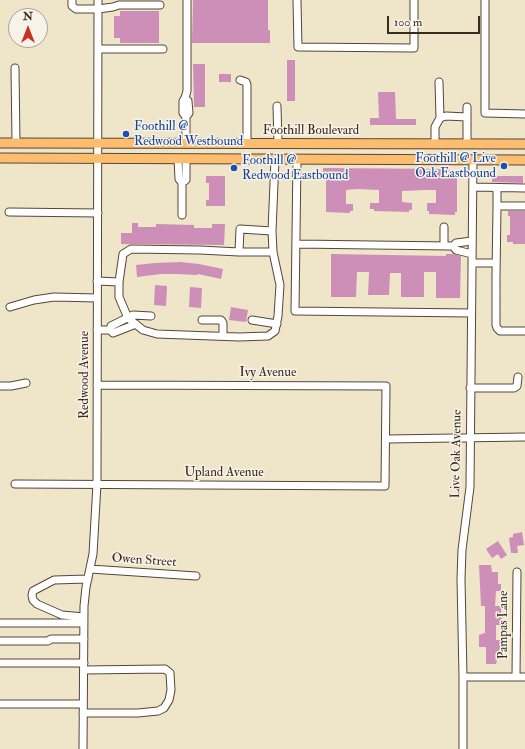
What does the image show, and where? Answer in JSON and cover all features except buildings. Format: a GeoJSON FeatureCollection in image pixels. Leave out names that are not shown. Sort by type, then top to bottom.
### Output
{"type":"FeatureCollection","features":[{"type":"Feature","properties":{"kind":"main road","name":"Foothill Boulevard"},"geometry":{"type":"LineString","coordinates":[[0,143],[525,144]]}},
{"type":"Feature","properties":{"kind":"main road"},"geometry":{"type":"LineString","coordinates":[[0,158],[525,160]]}},
{"type":"Feature","properties":{"kind":"street"},"geometry":{"type":"LineString","coordinates":[[72,0],[72,6],[76,9],[113,8],[119,5],[160,5]]}},
{"type":"Feature","properties":{"kind":"street","name":"Redwood Avenue"},"geometry":{"type":"LineString","coordinates":[[83,749],[85,593],[93,554],[97,484],[98,0]]}},
{"type":"Feature","properties":{"kind":"street"},"geometry":{"type":"LineString","coordinates":[[186,144],[186,117],[183,113],[183,101],[187,91],[188,0]]}},
{"type":"Feature","properties":{"kind":"street"},"geometry":{"type":"LineString","coordinates":[[297,0],[298,47],[414,48],[414,0]]}},
{"type":"Feature","properties":{"kind":"street"},"geometry":{"type":"LineString","coordinates":[[485,0],[485,113],[525,114]]}},
{"type":"Feature","properties":{"kind":"street"},"geometry":{"type":"LineString","coordinates":[[98,49],[163,49]]}},
{"type":"Feature","properties":{"kind":"street"},"geometry":{"type":"LineString","coordinates":[[15,68],[16,143]]}},
{"type":"Feature","properties":{"kind":"street"},"geometry":{"type":"LineString","coordinates":[[240,80],[246,82],[247,85],[247,144]]}},
{"type":"Feature","properties":{"kind":"street"},"geometry":{"type":"LineString","coordinates":[[435,144],[435,127],[440,118],[439,82]]}},
{"type":"Feature","properties":{"kind":"street"},"geometry":{"type":"LineString","coordinates":[[277,106],[278,144]]}},
{"type":"Feature","properties":{"kind":"street"},"geometry":{"type":"LineString","coordinates":[[467,107],[467,144]]}},
{"type":"Feature","properties":{"kind":"street"},"geometry":{"type":"LineString","coordinates":[[440,118],[446,116],[467,117]]}},
{"type":"Feature","properties":{"kind":"street"},"geometry":{"type":"LineString","coordinates":[[182,159],[179,179],[182,183],[182,215]]}},
{"type":"Feature","properties":{"kind":"street"},"geometry":{"type":"LineString","coordinates":[[273,252],[131,249],[123,254],[118,282],[119,297],[128,318],[143,330],[157,334],[268,336],[275,331],[277,324],[280,285],[273,252],[272,231],[275,159]]}},
{"type":"Feature","properties":{"kind":"street"},"geometry":{"type":"LineString","coordinates":[[297,159],[294,311],[471,313]]}},
{"type":"Feature","properties":{"kind":"street","name":"Live Oak Avenue"},"geometry":{"type":"LineString","coordinates":[[463,749],[461,579],[462,550],[470,487],[469,438],[473,160]]}},
{"type":"Feature","properties":{"kind":"street"},"geometry":{"type":"LineString","coordinates":[[473,188],[525,188]]}},
{"type":"Feature","properties":{"kind":"street"},"geometry":{"type":"LineString","coordinates":[[497,188],[496,325],[500,331],[525,331]]}},
{"type":"Feature","properties":{"kind":"street"},"geometry":{"type":"LineString","coordinates":[[497,206],[525,206]]}},
{"type":"Feature","properties":{"kind":"street"},"geometry":{"type":"LineString","coordinates":[[9,212],[98,213]]}},
{"type":"Feature","properties":{"kind":"street"},"geometry":{"type":"LineString","coordinates":[[444,227],[444,246]]}},
{"type":"Feature","properties":{"kind":"street"},"geometry":{"type":"LineString","coordinates":[[239,252],[240,229],[272,231]]}},
{"type":"Feature","properties":{"kind":"street"},"geometry":{"type":"LineString","coordinates":[[296,244],[453,246],[456,243],[472,241]]}},
{"type":"Feature","properties":{"kind":"street"},"geometry":{"type":"LineString","coordinates":[[453,246],[456,250],[472,254]]}},
{"type":"Feature","properties":{"kind":"street"},"geometry":{"type":"LineString","coordinates":[[472,263],[496,263]]}},
{"type":"Feature","properties":{"kind":"street"},"geometry":{"type":"LineString","coordinates":[[98,281],[118,282]]}},
{"type":"Feature","properties":{"kind":"street"},"geometry":{"type":"LineString","coordinates":[[10,307],[34,300],[54,297],[97,298]]}},
{"type":"Feature","properties":{"kind":"street"},"geometry":{"type":"LineString","coordinates":[[110,330],[111,326],[133,315],[151,316]]}},
{"type":"Feature","properties":{"kind":"street"},"geometry":{"type":"LineString","coordinates":[[202,320],[221,320],[223,323],[224,336]]}},
{"type":"Feature","properties":{"kind":"street"},"geometry":{"type":"LineString","coordinates":[[252,320],[277,324]]}},
{"type":"Feature","properties":{"kind":"street"},"geometry":{"type":"LineString","coordinates":[[120,322],[124,329]]}},
{"type":"Feature","properties":{"kind":"street"},"geometry":{"type":"LineString","coordinates":[[97,330],[110,330],[113,333],[136,324]]}},
{"type":"Feature","properties":{"kind":"street"},"geometry":{"type":"LineString","coordinates":[[470,388],[514,388],[517,386],[518,377]]}},
{"type":"Feature","properties":{"kind":"street"},"geometry":{"type":"LineString","coordinates":[[0,386],[11,386],[26,383]]}},
{"type":"Feature","properties":{"kind":"street","name":"Ivy Avenue"},"geometry":{"type":"LineString","coordinates":[[97,385],[386,386],[387,439]]}},
{"type":"Feature","properties":{"kind":"street"},"geometry":{"type":"LineString","coordinates":[[387,439],[525,437]]}},
{"type":"Feature","properties":{"kind":"street","name":"Upland Avenue"},"geometry":{"type":"LineString","coordinates":[[15,484],[385,486],[387,439]]}},
{"type":"Feature","properties":{"kind":"street","name":"Owen Street"},"geometry":{"type":"LineString","coordinates":[[90,569],[196,576]]}},
{"type":"Feature","properties":{"kind":"street","name":"Pampas Lane"},"geometry":{"type":"LineString","coordinates":[[516,677],[517,572]]}},
{"type":"Feature","properties":{"kind":"street"},"geometry":{"type":"LineString","coordinates":[[84,620],[62,615],[37,604],[33,600],[32,595],[33,591],[54,580],[88,579]]}},
{"type":"Feature","properties":{"kind":"street"},"geometry":{"type":"LineString","coordinates":[[0,623],[84,620]]}},
{"type":"Feature","properties":{"kind":"street"},"geometry":{"type":"LineString","coordinates":[[0,641],[84,639]]}},
{"type":"Feature","properties":{"kind":"street"},"geometry":{"type":"LineString","coordinates":[[0,663],[165,668],[170,673],[171,690],[169,700],[164,708],[158,712],[83,713]]}},
{"type":"Feature","properties":{"kind":"street"},"geometry":{"type":"LineString","coordinates":[[463,677],[525,677]]}},
{"type":"Feature","properties":{"kind":"street"},"geometry":{"type":"LineString","coordinates":[[0,704],[83,704]]}},
{"type":"Feature","properties":{"kind":"place","name":"Foothill @ Redwood Westbound"},"geometry":{"type":"Point","coordinates":[126,134]}},
{"type":"Feature","properties":{"kind":"place","name":"Foothill @ Live Oak Eastbound"},"geometry":{"type":"Point","coordinates":[504,166]}},
{"type":"Feature","properties":{"kind":"place","name":"Foothill @ Redwood Eastbound"},"geometry":{"type":"Point","coordinates":[234,168]}}]}
